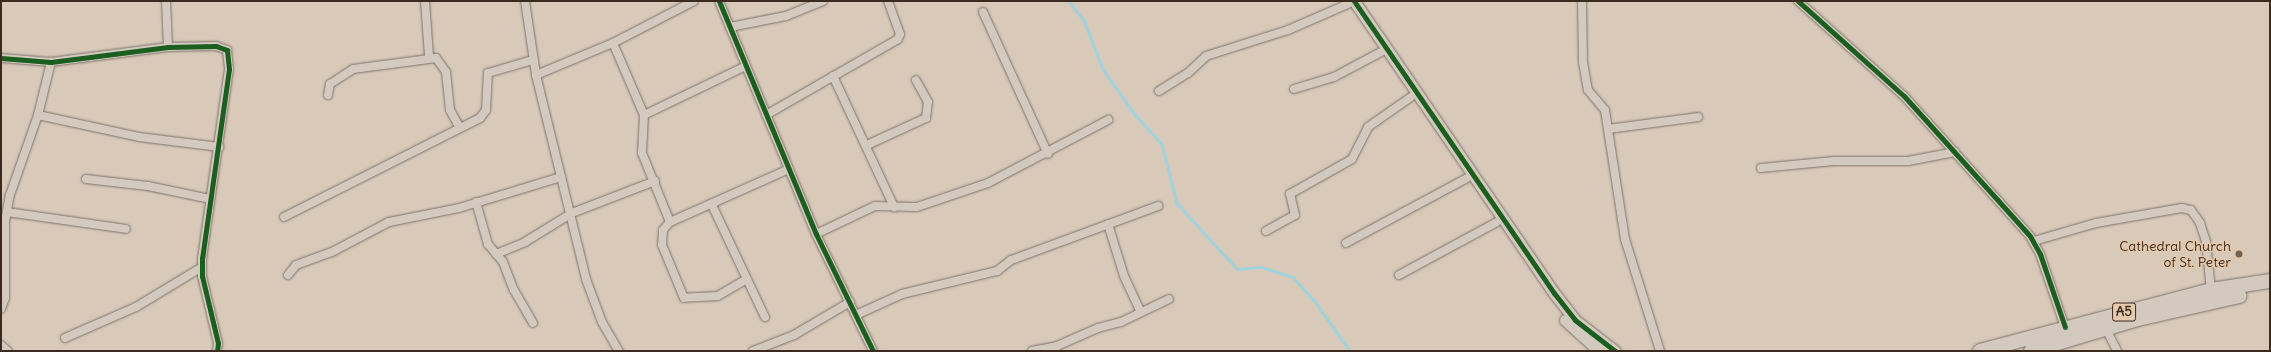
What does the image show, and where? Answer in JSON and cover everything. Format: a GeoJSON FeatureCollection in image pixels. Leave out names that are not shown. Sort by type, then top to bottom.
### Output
{"type":"FeatureCollection","features":[{"type":"Feature","properties":{"kind":"highway","name":"A5"},"geometry":{"type":"LineString","coordinates":[[1980,351],[2065,327],[2211,290],[2270,281]]}},
{"type":"Feature","properties":{"kind":"highway","name":"A5"},"geometry":{"type":"LineString","coordinates":[[2031,351],[2188,307],[2270,291]]}},
{"type":"Feature","properties":{"kind":"street"},"geometry":{"type":"LineString","coordinates":[[166,1],[168,47]]}},
{"type":"Feature","properties":{"kind":"street"},"geometry":{"type":"LineString","coordinates":[[425,1],[429,56]]}},
{"type":"Feature","properties":{"kind":"street"},"geometry":{"type":"LineString","coordinates":[[525,1],[536,75],[561,177],[572,213],[586,279],[602,322],[618,351]]}},
{"type":"Feature","properties":{"kind":"street"},"geometry":{"type":"LineString","coordinates":[[536,75],[613,43],[694,1]]}},
{"type":"Feature","properties":{"kind":"street"},"geometry":{"type":"LineString","coordinates":[[719,1],[816,234],[850,302],[871,351]]}},
{"type":"Feature","properties":{"kind":"street"},"geometry":{"type":"LineString","coordinates":[[730,27],[786,16],[822,1]]}},
{"type":"Feature","properties":{"kind":"street"},"geometry":{"type":"LineString","coordinates":[[766,114],[898,39],[900,34],[888,1]]}},
{"type":"Feature","properties":{"kind":"street"},"geometry":{"type":"LineString","coordinates":[[1582,1],[1583,62],[1588,90],[1605,110],[1626,247],[1660,351]]}},
{"type":"Feature","properties":{"kind":"street"},"geometry":{"type":"LineString","coordinates":[[1798,1],[1904,96],[2034,241],[2065,327]]}},
{"type":"Feature","properties":{"kind":"street"},"geometry":{"type":"LineString","coordinates":[[1350,2],[1381,52],[1560,314],[1597,348],[1615,351]]}},
{"type":"Feature","properties":{"kind":"street"},"geometry":{"type":"LineString","coordinates":[[1159,92],[1188,73],[1206,56],[1288,30],[1350,2]]}},
{"type":"Feature","properties":{"kind":"street"},"geometry":{"type":"LineString","coordinates":[[1350,2],[1554,293],[1597,348]]}},
{"type":"Feature","properties":{"kind":"street"},"geometry":{"type":"LineString","coordinates":[[983,12],[1048,154]]}},
{"type":"Feature","properties":{"kind":"street"},"geometry":{"type":"LineString","coordinates":[[613,43],[644,115],[642,153],[655,180],[670,222]]}},
{"type":"Feature","properties":{"kind":"street"},"geometry":{"type":"LineString","coordinates":[[1,58],[51,62],[168,47],[216,46],[227,50],[229,69],[219,147],[210,199],[202,267],[218,344],[217,351]]}},
{"type":"Feature","properties":{"kind":"street"},"geometry":{"type":"LineString","coordinates":[[1294,89],[1334,76],[1381,52]]}},
{"type":"Feature","properties":{"kind":"street"},"geometry":{"type":"LineString","coordinates":[[328,95],[330,84],[353,69],[429,56],[436,58],[446,72],[450,110],[459,126]]}},
{"type":"Feature","properties":{"kind":"street"},"geometry":{"type":"LineString","coordinates":[[284,217],[397,162],[459,126],[480,118],[486,110],[488,73],[533,60]]}},
{"type":"Feature","properties":{"kind":"street"},"geometry":{"type":"LineString","coordinates":[[1,309],[5,298],[7,212],[38,115],[51,62]]}},
{"type":"Feature","properties":{"kind":"street"},"geometry":{"type":"LineString","coordinates":[[644,115],[746,66]]}},
{"type":"Feature","properties":{"kind":"street"},"geometry":{"type":"LineString","coordinates":[[833,76],[867,145],[894,207]]}},
{"type":"Feature","properties":{"kind":"street"},"geometry":{"type":"LineString","coordinates":[[867,145],[926,118],[928,102],[916,80]]}},
{"type":"Feature","properties":{"kind":"street"},"geometry":{"type":"LineString","coordinates":[[1266,231],[1295,214],[1290,194],[1352,159],[1368,127],[1411,96]]}},
{"type":"Feature","properties":{"kind":"street"},"geometry":{"type":"LineString","coordinates":[[38,115],[139,137],[219,147]]}},
{"type":"Feature","properties":{"kind":"street"},"geometry":{"type":"LineString","coordinates":[[1608,129],[1698,117]]}},
{"type":"Feature","properties":{"kind":"street"},"geometry":{"type":"LineString","coordinates":[[816,234],[875,206],[916,208],[967,190],[1048,154],[1108,120]]}},
{"type":"Feature","properties":{"kind":"street"},"geometry":{"type":"LineString","coordinates":[[1761,168],[1834,161],[1908,161],[1955,152]]}},
{"type":"Feature","properties":{"kind":"street"},"geometry":{"type":"LineString","coordinates":[[747,279],[718,296],[684,298],[660,238],[670,222],[712,205],[789,169]]}},
{"type":"Feature","properties":{"kind":"street"},"geometry":{"type":"LineString","coordinates":[[288,275],[296,265],[332,252],[389,222],[476,202],[561,177]]}},
{"type":"Feature","properties":{"kind":"street"},"geometry":{"type":"LineString","coordinates":[[1346,243],[1467,178]]}},
{"type":"Feature","properties":{"kind":"street"},"geometry":{"type":"LineString","coordinates":[[86,179],[148,186],[210,199]]}},
{"type":"Feature","properties":{"kind":"street"},"geometry":{"type":"LineString","coordinates":[[496,254],[525,242],[572,213],[655,180]]}},
{"type":"Feature","properties":{"kind":"street"},"geometry":{"type":"LineString","coordinates":[[476,202],[481,227],[533,323]]}},
{"type":"Feature","properties":{"kind":"street"},"geometry":{"type":"LineString","coordinates":[[712,205],[765,317]]}},
{"type":"Feature","properties":{"kind":"street"},"geometry":{"type":"LineString","coordinates":[[856,315],[902,294],[997,271],[1011,260],[1158,206]]}},
{"type":"Feature","properties":{"kind":"street"},"geometry":{"type":"LineString","coordinates":[[2034,241],[2096,223],[2182,208],[2191,210],[2200,223],[2206,242],[2211,290]]}},
{"type":"Feature","properties":{"kind":"street"},"geometry":{"type":"LineString","coordinates":[[7,212],[126,229]]}},
{"type":"Feature","properties":{"kind":"street"},"geometry":{"type":"LineString","coordinates":[[1399,275],[1497,222]]}},
{"type":"Feature","properties":{"kind":"street"},"geometry":{"type":"LineString","coordinates":[[1108,224],[1124,276],[1140,310]]}},
{"type":"Feature","properties":{"kind":"street"},"geometry":{"type":"LineString","coordinates":[[65,338],[136,307],[202,267]]}},
{"type":"Feature","properties":{"kind":"street"},"geometry":{"type":"LineString","coordinates":[[1032,351],[1067,343],[1098,328],[1121,322],[1140,310],[1169,299]]}},
{"type":"Feature","properties":{"kind":"street"},"geometry":{"type":"LineString","coordinates":[[753,351],[794,335],[850,302]]}},
{"type":"Feature","properties":{"kind":"street"},"geometry":{"type":"LineString","coordinates":[[2106,329],[2117,351]]}},
{"type":"Feature","properties":{"kind":"street"},"geometry":{"type":"LineString","coordinates":[[1,345],[8,351]]}},
{"type":"Feature","properties":{"kind":"waterway"},"geometry":{"type":"LineString","coordinates":[[1069,1],[1084,20],[1103,69],[1133,112],[1162,144],[1177,203],[1237,269],[1261,267],[1293,277],[1314,300],[1350,351]]}},
{"type":"Feature","properties":{"kind":"cycle path"},"geometry":{"type":"LineString","coordinates":[[719,1],[816,234],[873,351]]}},
{"type":"Feature","properties":{"kind":"cycle path"},"geometry":{"type":"LineString","coordinates":[[1354,1],[1554,293],[1575,320],[1615,351]]}},
{"type":"Feature","properties":{"kind":"cycle path"},"geometry":{"type":"LineString","coordinates":[[1798,1],[1904,96],[2030,236],[2040,254],[2065,327]]}},
{"type":"Feature","properties":{"kind":"cycle path"},"geometry":{"type":"LineString","coordinates":[[1,58],[51,62],[168,47],[216,46],[227,50],[229,69],[202,258],[202,276],[218,343],[217,351]]}},
{"type":"Feature","properties":{"kind":"place","name":"Cathedral Church of St. Peter"},"geometry":{"type":"Point","coordinates":[2239,254]}}]}
